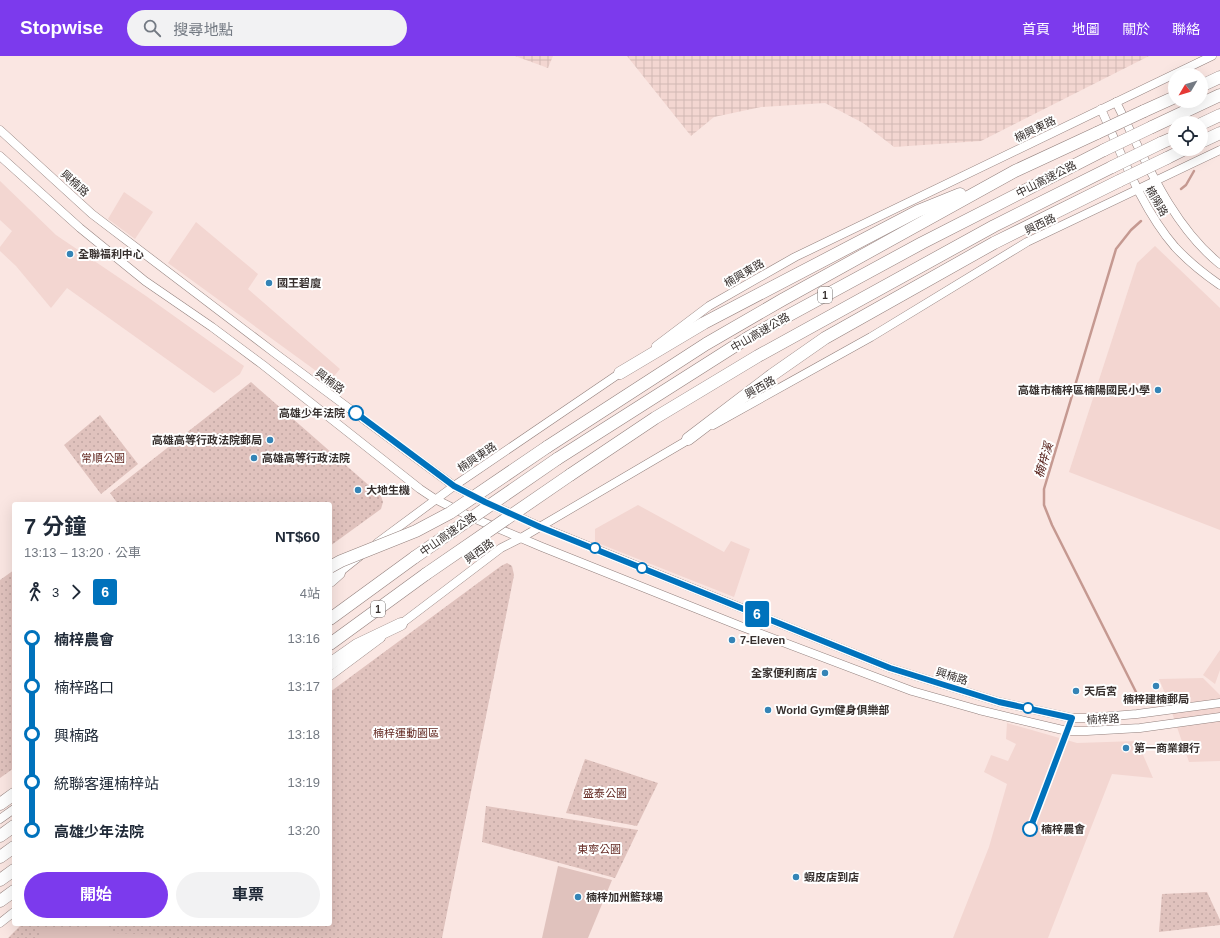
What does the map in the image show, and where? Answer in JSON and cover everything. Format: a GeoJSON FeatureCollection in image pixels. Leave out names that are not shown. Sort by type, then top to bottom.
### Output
{"type":"FeatureCollection","features":[{"type":"Feature","properties":{"kind":"highway"},"geometry":{"type":"LineString","coordinates":[[1208,83],[1220,77]]}},
{"type":"Feature","properties":{"kind":"highway","name":"中山高速公路"},"geometry":{"type":"LineString","coordinates":[[332,618],[415,557],[557,459],[749,337],[922,243],[1104,150],[1220,95]]}},
{"type":"Feature","properties":{"kind":"highway"},"geometry":{"type":"LineString","coordinates":[[620,373],[704,323],[918,211],[1014,171],[1168,100]]}},
{"type":"Feature","properties":{"kind":"highway"},"geometry":{"type":"LineString","coordinates":[[1208,121],[1220,115]]}},
{"type":"Feature","properties":{"kind":"highway"},"geometry":{"type":"LineString","coordinates":[[1208,139],[1220,133]]}},
{"type":"Feature","properties":{"kind":"highway","name":"中山高速公路"},"geometry":{"type":"LineString","coordinates":[[332,643],[426,574],[570,475],[655,418],[758,356],[994,226],[1112,166],[1168,140]]}},
{"type":"Feature","properties":{"kind":"highway"},"geometry":{"type":"LineString","coordinates":[[688,439],[772,375],[825,338],[994,243],[1170,156]]}},
{"type":"Feature","properties":{"kind":"highway"},"geometry":{"type":"LineString","coordinates":[[332,575],[341,561],[416,530],[450,513],[547,447],[721,335],[1014,171]]}},
{"type":"Feature","properties":{"kind":"highway"},"geometry":{"type":"LineString","coordinates":[[332,663],[357,645],[401,624]]}},
{"type":"Feature","properties":{"kind":"highway"},"geometry":{"type":"LineString","coordinates":[[0,804],[12,795]]}},
{"type":"Feature","properties":{"kind":"highway"},"geometry":{"type":"LineString","coordinates":[[0,836],[12,827]]}},
{"type":"Feature","properties":{"kind":"highway"},"geometry":{"type":"LineString","coordinates":[[0,857],[12,848]]}},
{"type":"Feature","properties":{"kind":"highway"},"geometry":{"type":"LineString","coordinates":[[0,880],[12,871]]}},
{"type":"Feature","properties":{"kind":"highway"},"geometry":{"type":"LineString","coordinates":[[0,901],[12,892]]}},
{"type":"Feature","properties":{"kind":"street","name":"楠興東路"},"geometry":{"type":"LineString","coordinates":[[332,575],[435,499],[620,373],[709,306],[795,257],[1212,56]]}},
{"type":"Feature","properties":{"kind":"street","name":"楠陽路"},"geometry":{"type":"LineString","coordinates":[[1116,102],[1156,180],[1187,231],[1195,241],[1220,264]]}},
{"type":"Feature","properties":{"kind":"street","name":"楠陽路"},"geometry":{"type":"LineString","coordinates":[[1101,109],[1138,189],[1159,224],[1176,248],[1193,264],[1220,285]]}},
{"type":"Feature","properties":{"kind":"street","name":"興楠路"},"geometry":{"type":"LineString","coordinates":[[0,130],[92,214],[276,354],[454,486],[540,527],[890,668],[999,702],[1072,718]]}},
{"type":"Feature","properties":{"kind":"street","name":"興西路"},"geometry":{"type":"LineString","coordinates":[[332,675],[501,548],[540,527],[688,439],[871,337],[1027,242],[1220,150]]}},
{"type":"Feature","properties":{"kind":"street"},"geometry":{"type":"LineString","coordinates":[[0,156],[80,228],[145,280],[218,331],[435,499],[471,517],[521,538]]}},
{"type":"Feature","properties":{"kind":"street","name":"楠梓路"},"geometry":{"type":"LineString","coordinates":[[521,538],[747,629],[912,691],[979,710],[1067,731],[1140,728],[1220,717]]}},
{"type":"Feature","properties":{"kind":"street","name":"楠梓路"},"geometry":{"type":"LineString","coordinates":[[1072,718],[1137,714],[1220,703]]}},
{"type":"Feature","properties":{"kind":"street"},"geometry":{"type":"LineString","coordinates":[[0,819],[12,810]]}},
{"type":"Feature","properties":{"kind":"street"},"geometry":{"type":"LineString","coordinates":[[0,923],[12,914]]}},
{"type":"Feature","properties":{"kind":"shaded area"},"geometry":{"type":"Polygon","coordinates":[[[515,56],[553,56],[548,68],[515,56]]]}},
{"type":"Feature","properties":{"kind":"shaded area"},"geometry":{"type":"Polygon","coordinates":[[[627,56],[1149,56],[981,141],[894,147],[863,123],[825,103],[761,107],[714,117],[691,136],[627,56]]]}},
{"type":"Feature","properties":{"kind":"shaded area"},"geometry":{"type":"Polygon","coordinates":[[[0,181],[56,235],[146,296],[244,366],[240,374],[214,393],[67,288],[51,308],[16,266],[0,251],[0,247],[12,231],[0,220],[0,181]]]}},
{"type":"Feature","properties":{"kind":"shaded area"},"geometry":{"type":"Polygon","coordinates":[[[124,192],[153,212],[135,239],[108,219],[124,192]]]}},
{"type":"Feature","properties":{"kind":"shaded area"},"geometry":{"type":"Polygon","coordinates":[[[196,222],[258,274],[248,289],[340,369],[330,381],[168,263],[196,222]]]}},
{"type":"Feature","properties":{"kind":"shaded area","name":"高雄市楠梓區楠陽國民小學"},"geometry":{"type":"Polygon","coordinates":[[[1155,246],[1220,308],[1220,530],[1069,472],[1137,263],[1155,246]]]}},
{"type":"Feature","properties":{"kind":"shaded area"},"geometry":{"type":"Polygon","coordinates":[[[638,505],[724,552],[731,541],[750,549],[734,597],[595,542],[595,529],[638,505]]]}},
{"type":"Feature","properties":{"kind":"shaded area"},"geometry":{"type":"Polygon","coordinates":[[[1220,650],[1220,670],[1215,684],[1203,675],[1220,650]]]}},
{"type":"Feature","properties":{"kind":"shaded area"},"geometry":{"type":"Polygon","coordinates":[[[1203,678],[1220,695],[1220,761],[1189,762],[1159,679],[1203,678]]]}},
{"type":"Feature","properties":{"kind":"shaded area"},"geometry":{"type":"Polygon","coordinates":[[[1007,723],[1077,743],[1137,741],[1153,778],[1112,774],[1048,938],[953,938],[989,847],[1007,784],[984,772],[991,755],[1008,761],[1016,744],[1006,739],[1007,723]]]}},
{"type":"Feature","properties":{"kind":"green space"},"geometry":{"type":"Polygon","coordinates":[[[251,382],[381,496],[383,502],[381,509],[332,545],[332,502],[117,502],[110,493],[251,382]]]}},
{"type":"Feature","properties":{"kind":"green space","name":"常順公園"},"geometry":{"type":"Polygon","coordinates":[[[100,415],[138,464],[101,494],[64,445],[100,415]]]}},
{"type":"Feature","properties":{"kind":"green space","name":"楠梓運動園區"},"geometry":{"type":"Polygon","coordinates":[[[507,563],[512,566],[514,575],[442,938],[8,938],[20,926],[332,926],[332,691],[507,563]]]}},
{"type":"Feature","properties":{"kind":"green space"},"geometry":{"type":"Polygon","coordinates":[[[12,571],[12,769],[0,778],[0,580],[12,571]]]}},
{"type":"Feature","properties":{"kind":"green space","name":"盛泰公園"},"geometry":{"type":"Polygon","coordinates":[[[585,759],[658,783],[637,826],[566,813],[585,759]]]}},
{"type":"Feature","properties":{"kind":"green space","name":"東寧公園"},"geometry":{"type":"Polygon","coordinates":[[[486,806],[638,830],[615,878],[482,842],[486,806]]]}},
{"type":"Feature","properties":{"kind":"green space","name":"楠梓加州籃球場"},"geometry":{"type":"Polygon","coordinates":[[[558,866],[612,880],[588,938],[542,938],[558,866]]]}},
{"type":"Feature","properties":{"kind":"green space"},"geometry":{"type":"Polygon","coordinates":[[[1207,892],[1220,920],[1220,925],[1159,932],[1162,894],[1207,892]]]}},
{"type":"Feature","properties":{"kind":"green space"},"geometry":{"type":"Polygon","coordinates":[[[91,926],[109,926],[109,933],[169,935],[169,938],[39,938],[39,928],[91,929],[91,926]]]}},
{"type":"Feature","properties":{"kind":"waterway","name":"楠梓溪"},"geometry":{"type":"LineString","coordinates":[[1181,189],[1186,185],[1194,171]]}},
{"type":"Feature","properties":{"kind":"waterway","name":"楠梓溪"},"geometry":{"type":"LineString","coordinates":[[1140,700],[1052,525],[1044,505],[1044,489],[1116,249],[1131,230],[1141,221]]}},
{"type":"Feature","properties":{"kind":"bus line","name":"6"},"geometry":{"type":"LineString","coordinates":[[356,413],[454,486],[540,527],[890,668],[999,702],[1072,718],[1030,829]]}},
{"type":"Feature","properties":{"kind":"place","name":"全聯福利中心"},"geometry":{"type":"Point","coordinates":[70,254]}},
{"type":"Feature","properties":{"kind":"place","name":"國王碧廈"},"geometry":{"type":"Point","coordinates":[269,283]}},
{"type":"Feature","properties":{"kind":"place","name":"高雄市楠梓區楠陽國民小學"},"geometry":{"type":"Point","coordinates":[1158,390]}},
{"type":"Feature","properties":{"kind":"place","name":"高雄少年法院"},"geometry":{"type":"Point","coordinates":[356,413]}},
{"type":"Feature","properties":{"kind":"place","name":"高雄高等行政法院郵局"},"geometry":{"type":"Point","coordinates":[270,440]}},
{"type":"Feature","properties":{"kind":"place","name":"高雄高等行政法院"},"geometry":{"type":"Point","coordinates":[254,458]}},
{"type":"Feature","properties":{"kind":"place","name":"大地生機"},"geometry":{"type":"Point","coordinates":[358,490]}},
{"type":"Feature","properties":{"kind":"place","name":"7-Eleven"},"geometry":{"type":"Point","coordinates":[732,640]}},
{"type":"Feature","properties":{"kind":"place","name":"全家便利商店"},"geometry":{"type":"Point","coordinates":[825,673]}},
{"type":"Feature","properties":{"kind":"place","name":"楠梓建楠郵局"},"geometry":{"type":"Point","coordinates":[1156,686]}},
{"type":"Feature","properties":{"kind":"place","name":"天后宮"},"geometry":{"type":"Point","coordinates":[1076,691]}},
{"type":"Feature","properties":{"kind":"place","name":"World Gym健身俱樂部"},"geometry":{"type":"Point","coordinates":[768,710]}},
{"type":"Feature","properties":{"kind":"place","name":"第一商業銀行"},"geometry":{"type":"Point","coordinates":[1126,748]}},
{"type":"Feature","properties":{"kind":"place","name":"楠梓農會"},"geometry":{"type":"Point","coordinates":[1030,829]}},
{"type":"Feature","properties":{"kind":"place","name":"蝦皮店到店"},"geometry":{"type":"Point","coordinates":[796,877]}},
{"type":"Feature","properties":{"kind":"place","name":"楠梓加州籃球場"},"geometry":{"type":"Point","coordinates":[578,897]}}]}
